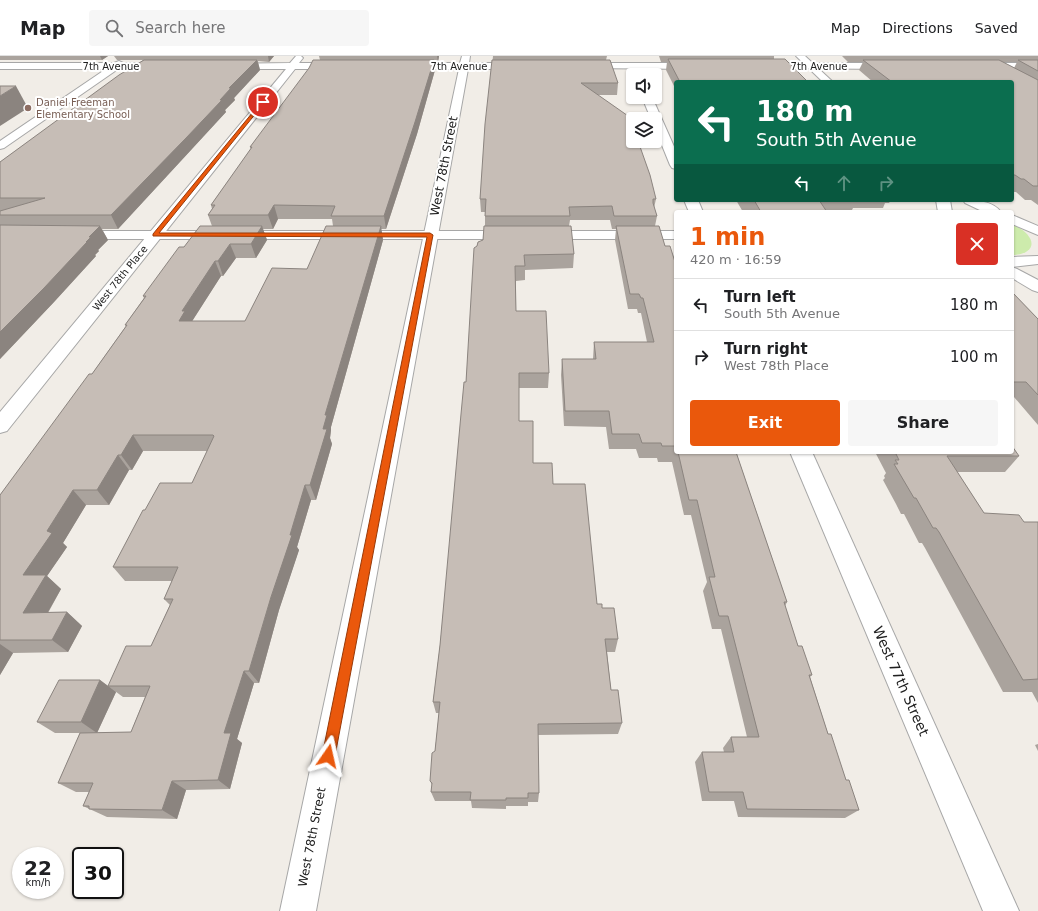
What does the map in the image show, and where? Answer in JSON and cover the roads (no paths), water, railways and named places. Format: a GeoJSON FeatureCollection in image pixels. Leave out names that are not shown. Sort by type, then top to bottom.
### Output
{"type":"FeatureCollection","features":[{"type":"Feature","properties":{"kind":"street"},"geometry":{"type":"LineString","coordinates":[[0,146],[131,56]]}},
{"type":"Feature","properties":{"kind":"street"},"geometry":{"type":"LineString","coordinates":[[630,56],[634,66]]}},
{"type":"Feature","properties":{"kind":"street"},"geometry":{"type":"LineString","coordinates":[[800,56],[826,80]]}},
{"type":"Feature","properties":{"kind":"street"},"geometry":{"type":"LineString","coordinates":[[978,56],[1013,77]]}},
{"type":"Feature","properties":{"kind":"street"},"geometry":{"type":"LineString","coordinates":[[222,66],[297,61],[347,66]]}},
{"type":"Feature","properties":{"kind":"street","name":"West 78th Place"},"geometry":{"type":"LineString","coordinates":[[0,426],[297,61]]}},
{"type":"Feature","properties":{"kind":"street","name":"7th Avenue"},"geometry":{"type":"LineString","coordinates":[[394,66],[465,61],[533,66]]}},
{"type":"Feature","properties":{"kind":"street","name":"West 78th Street"},"geometry":{"type":"LineString","coordinates":[[298,911],[465,61]]}},
{"type":"Feature","properties":{"kind":"street","name":"7th Avenue"},"geometry":{"type":"LineString","coordinates":[[0,66],[174,66]]}},
{"type":"Feature","properties":{"kind":"street"},"geometry":{"type":"LineString","coordinates":[[572,66],[703,66]]}},
{"type":"Feature","properties":{"kind":"street","name":"7th Avenue"},"geometry":{"type":"LineString","coordinates":[[749,66],[902,66]]}},
{"type":"Feature","properties":{"kind":"street"},"geometry":{"type":"LineString","coordinates":[[972,66],[1038,66]]}},
{"type":"Feature","properties":{"kind":"street"},"geometry":{"type":"LineString","coordinates":[[650,104],[674,160]]}},
{"type":"Feature","properties":{"kind":"street"},"geometry":{"type":"LineString","coordinates":[[974,202],[990,210]]}},
{"type":"Feature","properties":{"kind":"street"},"geometry":{"type":"LineString","coordinates":[[1014,219],[1038,223]]}},
{"type":"Feature","properties":{"kind":"street"},"geometry":{"type":"LineString","coordinates":[[1014,220],[1038,231]]}},
{"type":"Feature","properties":{"kind":"street"},"geometry":{"type":"LineString","coordinates":[[62,234],[674,235]]}},
{"type":"Feature","properties":{"kind":"street"},"geometry":{"type":"LineString","coordinates":[[1014,262],[1038,260]]}},
{"type":"Feature","properties":{"kind":"street"},"geometry":{"type":"LineString","coordinates":[[1014,273],[1038,287]]}},
{"type":"Feature","properties":{"kind":"street","name":"West 77th Street"},"geometry":{"type":"LineString","coordinates":[[802,454],[1001,911]]}},
{"type":"Feature","properties":{"kind":"place","name":"Daniel Freeman Elementary School"},"geometry":{"type":"Point","coordinates":[28,108]}}]}
